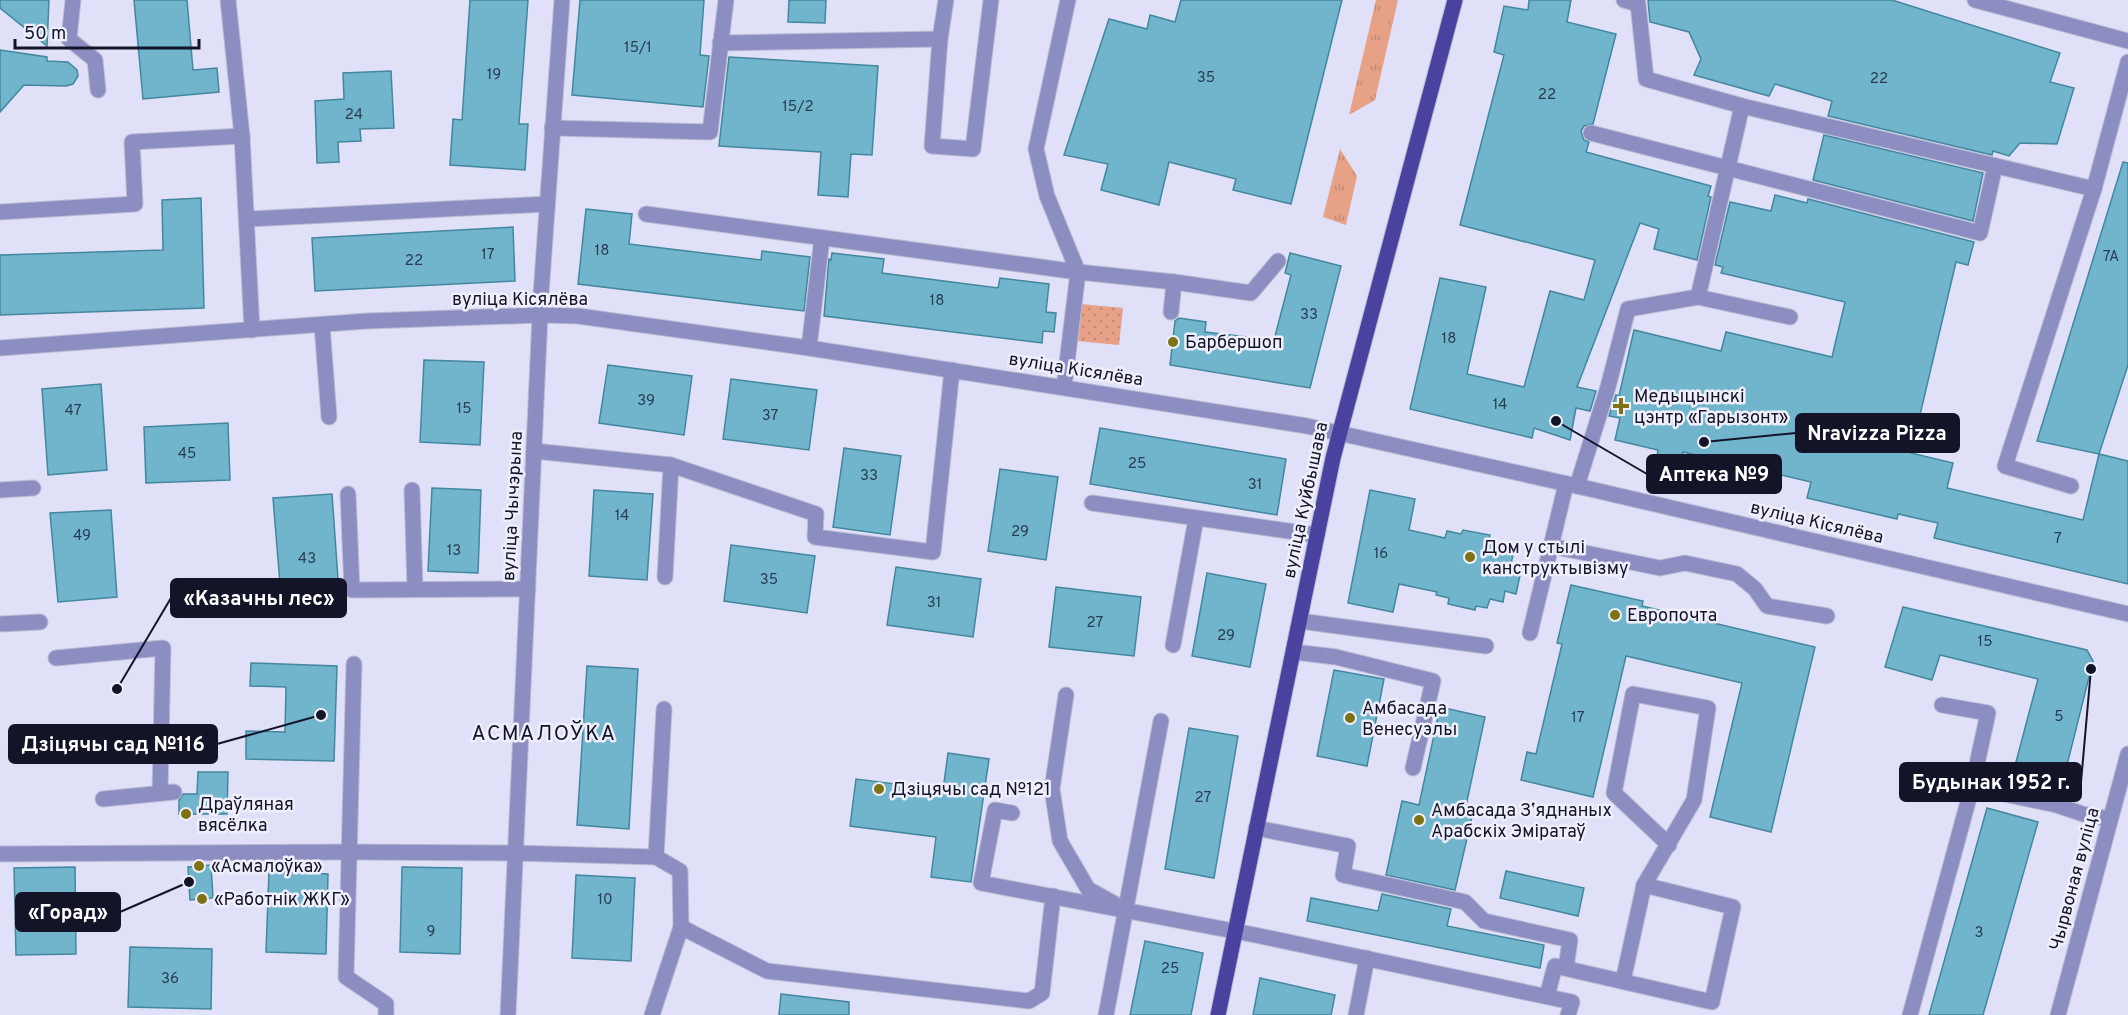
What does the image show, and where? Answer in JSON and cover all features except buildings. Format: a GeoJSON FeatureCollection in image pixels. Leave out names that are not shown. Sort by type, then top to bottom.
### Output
{"type":"FeatureCollection","features":[{"type":"Feature","properties":{"kind":"main road","name":"вуліца Куйбышава"},"geometry":{"type":"LineString","coordinates":[[1218,1015],[1339,432],[1455,0]]}},
{"type":"Feature","properties":{"kind":"street"},"geometry":{"type":"LineString","coordinates":[[73,0],[69,39],[95,60],[98,90]]}},
{"type":"Feature","properties":{"kind":"street"},"geometry":{"type":"LineString","coordinates":[[228,0],[242,136],[252,330]]}},
{"type":"Feature","properties":{"kind":"street","name":"вуліца Чычэрына"},"geometry":{"type":"LineString","coordinates":[[508,1015],[541,315],[562,0]]}},
{"type":"Feature","properties":{"kind":"street"},"geometry":{"type":"LineString","coordinates":[[552,128],[710,132],[726,0]]}},
{"type":"Feature","properties":{"kind":"street"},"geometry":{"type":"LineString","coordinates":[[946,0],[940,39],[932,146],[973,149],[991,0]]}},
{"type":"Feature","properties":{"kind":"street"},"geometry":{"type":"LineString","coordinates":[[1064,387],[1078,272],[1047,196],[1036,149],[1068,0]]}},
{"type":"Feature","properties":{"kind":"street"},"geometry":{"type":"LineString","coordinates":[[1624,0],[1638,4],[1646,79],[1742,106],[2094,189]]}},
{"type":"Feature","properties":{"kind":"street"},"geometry":{"type":"LineString","coordinates":[[1975,0],[2128,41]]}},
{"type":"Feature","properties":{"kind":"street"},"geometry":{"type":"LineString","coordinates":[[720,43],[940,39]]}},
{"type":"Feature","properties":{"kind":"street"},"geometry":{"type":"LineString","coordinates":[[2071,486],[2005,466],[2094,189],[2128,63]]}},
{"type":"Feature","properties":{"kind":"street"},"geometry":{"type":"LineString","coordinates":[[1698,297],[1742,106]]}},
{"type":"Feature","properties":{"kind":"street"},"geometry":{"type":"LineString","coordinates":[[1591,133],[1980,233],[1995,166]]}},
{"type":"Feature","properties":{"kind":"street"},"geometry":{"type":"LineString","coordinates":[[0,212],[135,204],[132,142],[242,136]]}},
{"type":"Feature","properties":{"kind":"street"},"geometry":{"type":"LineString","coordinates":[[247,219],[547,204]]}},
{"type":"Feature","properties":{"kind":"street"},"geometry":{"type":"LineString","coordinates":[[646,214],[1251,293],[1278,261]]}},
{"type":"Feature","properties":{"kind":"street"},"geometry":{"type":"LineString","coordinates":[[809,348],[822,238]]}},
{"type":"Feature","properties":{"kind":"street"},"geometry":{"type":"LineString","coordinates":[[1171,312],[1174,282]]}},
{"type":"Feature","properties":{"kind":"street"},"geometry":{"type":"LineString","coordinates":[[1530,633],[1551,546],[1608,387],[1629,309],[1698,297],[1790,317]]}},
{"type":"Feature","properties":{"kind":"street","name":"вуліца Кісялёва"},"geometry":{"type":"LineString","coordinates":[[0,348],[322,325],[541,315],[578,316],[809,348],[1201,408],[1339,432],[2128,614]]}},
{"type":"Feature","properties":{"kind":"street"},"geometry":{"type":"LineString","coordinates":[[322,325],[329,417]]}},
{"type":"Feature","properties":{"kind":"street"},"geometry":{"type":"LineString","coordinates":[[534,451],[671,465],[816,514],[815,537],[933,552],[952,370]]}},
{"type":"Feature","properties":{"kind":"street"},"geometry":{"type":"LineString","coordinates":[[665,577],[671,465]]}},
{"type":"Feature","properties":{"kind":"street"},"geometry":{"type":"LineString","coordinates":[[0,490],[33,488]]}},
{"type":"Feature","properties":{"kind":"street"},"geometry":{"type":"LineString","coordinates":[[412,490],[415,589]]}},
{"type":"Feature","properties":{"kind":"street"},"geometry":{"type":"LineString","coordinates":[[348,494],[352,590],[528,589]]}},
{"type":"Feature","properties":{"kind":"street"},"geometry":{"type":"LineString","coordinates":[[1092,503],[1317,535]]}},
{"type":"Feature","properties":{"kind":"street"},"geometry":{"type":"LineString","coordinates":[[1173,645],[1196,519]]}},
{"type":"Feature","properties":{"kind":"street"},"geometry":{"type":"LineString","coordinates":[[1551,546],[1660,568],[1685,563],[1737,574],[1755,589],[1767,606],[1827,615]]}},
{"type":"Feature","properties":{"kind":"street"},"geometry":{"type":"LineString","coordinates":[[1300,621],[1486,646]]}},
{"type":"Feature","properties":{"kind":"street"},"geometry":{"type":"LineString","coordinates":[[0,624],[40,622]]}},
{"type":"Feature","properties":{"kind":"street"},"geometry":{"type":"LineString","coordinates":[[56,658],[163,648],[167,792],[103,798]]}},
{"type":"Feature","properties":{"kind":"street"},"geometry":{"type":"LineString","coordinates":[[1294,652],[1336,657],[1433,681],[1413,768]]}},
{"type":"Feature","properties":{"kind":"street"},"geometry":{"type":"LineString","coordinates":[[354,664],[346,977],[386,1004],[386,1015]]}},
{"type":"Feature","properties":{"kind":"street"},"geometry":{"type":"LineString","coordinates":[[1623,981],[1644,885],[1669,845],[1694,800],[1708,708],[1634,694],[1614,793],[1669,845]]}},
{"type":"Feature","properties":{"kind":"street"},"geometry":{"type":"LineString","coordinates":[[1066,695],[1052,789],[1060,841],[1088,889],[1125,910]]}},
{"type":"Feature","properties":{"kind":"street"},"geometry":{"type":"LineString","coordinates":[[1910,1015],[1972,787],[1988,713],[1942,705]]}},
{"type":"Feature","properties":{"kind":"street"},"geometry":{"type":"LineString","coordinates":[[656,857],[664,709]]}},
{"type":"Feature","properties":{"kind":"street"},"geometry":{"type":"LineString","coordinates":[[1106,1015],[1161,721]]}},
{"type":"Feature","properties":{"kind":"street","name":"Чырвоная вуліца"},"geometry":{"type":"LineString","coordinates":[[2058,1015],[2128,754]]}},
{"type":"Feature","properties":{"kind":"street"},"geometry":{"type":"LineString","coordinates":[[1972,787],[2109,819]]}},
{"type":"Feature","properties":{"kind":"street"},"geometry":{"type":"LineString","coordinates":[[1012,813],[995,810],[981,883],[1367,958],[1547,996],[1572,1002],[1568,1015]]}},
{"type":"Feature","properties":{"kind":"street"},"geometry":{"type":"LineString","coordinates":[[1256,828],[1348,846],[1343,875],[1465,902],[1484,921],[1570,940],[1566,968]]}},
{"type":"Feature","properties":{"kind":"street"},"geometry":{"type":"LineString","coordinates":[[0,855],[514,852],[656,857],[680,871],[681,927],[652,1015]]}},
{"type":"Feature","properties":{"kind":"street"},"geometry":{"type":"LineString","coordinates":[[1547,996],[1556,966],[1712,1002],[1733,907],[1644,885]]}},
{"type":"Feature","properties":{"kind":"street"},"geometry":{"type":"LineString","coordinates":[[681,927],[767,971],[1029,1001],[1042,993],[1053,896]]}},
{"type":"Feature","properties":{"kind":"street"},"geometry":{"type":"LineString","coordinates":[[1356,1015],[1367,958]]}},
{"type":"Feature","properties":{"kind":"green space"},"geometry":{"type":"Polygon","coordinates":[[[1376,0],[1398,0],[1375,100],[1349,115],[1376,0]]]}},
{"type":"Feature","properties":{"kind":"green space"},"geometry":{"type":"Polygon","coordinates":[[[1340,149],[1357,176],[1346,225],[1323,217],[1340,149]]]}},
{"type":"Feature","properties":{"kind":"green space"},"geometry":{"type":"Polygon","coordinates":[[[1081,304],[1123,308],[1119,345],[1077,341],[1081,304]]]}},
{"type":"Feature","properties":{"kind":"place","name":"Барбершоп"},"geometry":{"type":"Point","coordinates":[1173,342]}},
{"type":"Feature","properties":{"kind":"place","name":"Медыцынскі цэнтр «Гарызонт»"},"geometry":{"type":"Point","coordinates":[1621,406]}},
{"type":"Feature","properties":{"kind":"place","name":"Аптека №9"},"geometry":{"type":"Point","coordinates":[1556,421]}},
{"type":"Feature","properties":{"kind":"place","name":"Nravizza Pizza"},"geometry":{"type":"Point","coordinates":[1704,442]}},
{"type":"Feature","properties":{"kind":"place","name":"Дом у стылі канструктывізму"},"geometry":{"type":"Point","coordinates":[1470,557]}},
{"type":"Feature","properties":{"kind":"place","name":"Европочта"},"geometry":{"type":"Point","coordinates":[1615,615]}},
{"type":"Feature","properties":{"kind":"place","name":"Будынак 1952 г."},"geometry":{"type":"Point","coordinates":[2091,669]}},
{"type":"Feature","properties":{"kind":"place","name":"«Казачны лес»"},"geometry":{"type":"Point","coordinates":[117,689]}},
{"type":"Feature","properties":{"kind":"place","name":"Дзіцячы сад №116"},"geometry":{"type":"Point","coordinates":[321,715]}},
{"type":"Feature","properties":{"kind":"place","name":"Амбасада Венесуэлы"},"geometry":{"type":"Point","coordinates":[1350,718]}},
{"type":"Feature","properties":{"kind":"place","name":"Дзіцячы сад №121"},"geometry":{"type":"Point","coordinates":[879,789]}},
{"type":"Feature","properties":{"kind":"place","name":"Драўляная вясёлка"},"geometry":{"type":"Point","coordinates":[186,814]}},
{"type":"Feature","properties":{"kind":"place","name":"Амбасада Зʼяднаных Арабскіх Эміратаў"},"geometry":{"type":"Point","coordinates":[1419,820]}},
{"type":"Feature","properties":{"kind":"place","name":"«Асмалоўка»"},"geometry":{"type":"Point","coordinates":[199,866]}},
{"type":"Feature","properties":{"kind":"place","name":"«Горад»"},"geometry":{"type":"Point","coordinates":[189,882]}},
{"type":"Feature","properties":{"kind":"place","name":"«Работнік ЖКГ»"},"geometry":{"type":"Point","coordinates":[202,899]}},
{"type":"Feature","properties":{"kind":"district","name":"АСМАЛОЎКА"},"geometry":{"type":"Point","coordinates":[544,733]}}]}
